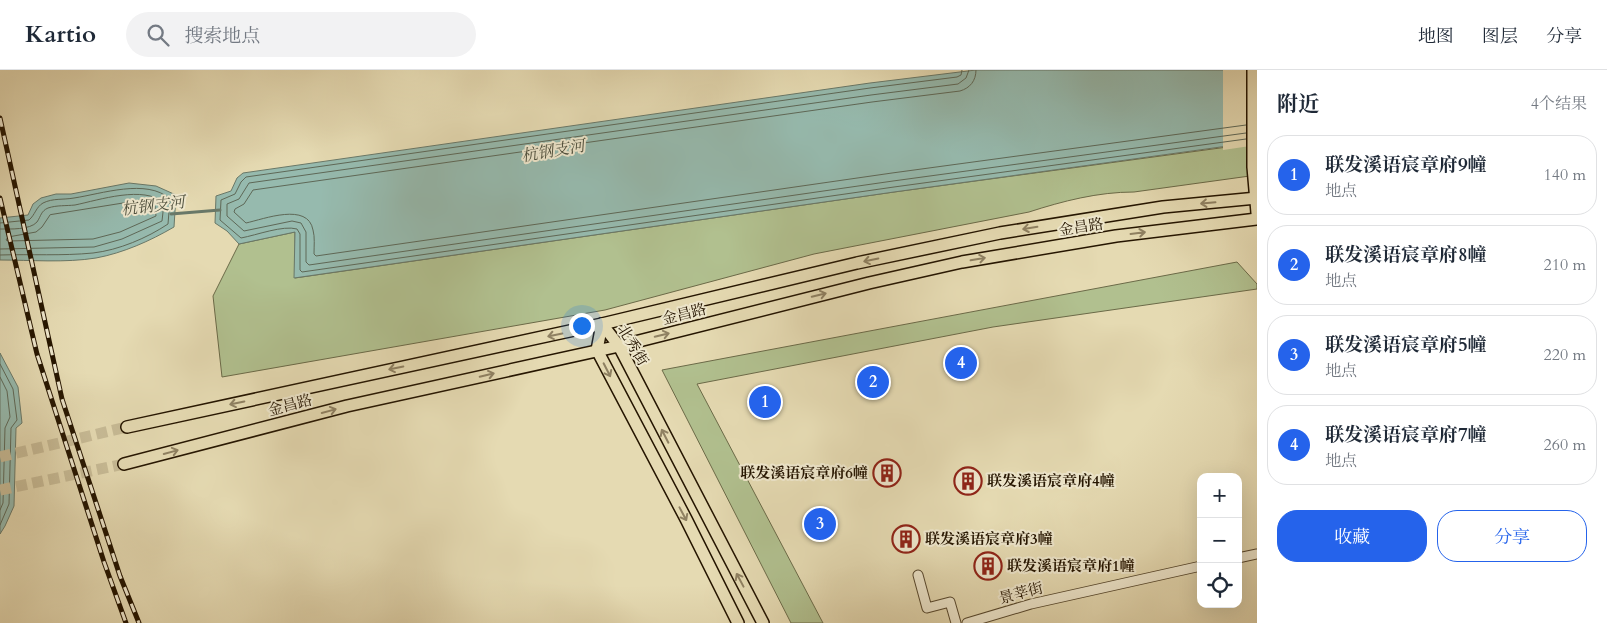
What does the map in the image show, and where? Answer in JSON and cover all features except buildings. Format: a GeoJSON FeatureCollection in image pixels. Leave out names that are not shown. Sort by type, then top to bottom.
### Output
{"type":"FeatureCollection","features":[{"type":"Feature","properties":{"kind":"main road"},"geometry":{"type":"LineString","coordinates":[[1253,70],[1253,167],[1257,213]]}},
{"type":"Feature","properties":{"kind":"main road","name":"金昌路"},"geometry":{"type":"LineString","coordinates":[[127,427],[602,324],[858,263],[1000,233],[1163,207],[1256,198]]}},
{"type":"Feature","properties":{"kind":"main road","name":"金昌路"},"geometry":{"type":"LineString","coordinates":[[124,464],[348,406],[619,346],[869,282],[962,262],[1116,236],[1257,219]]}},
{"type":"Feature","properties":{"kind":"main road","name":"北秀街"},"geometry":{"type":"LineString","coordinates":[[602,324],[619,346],[763,623]]}},
{"type":"Feature","properties":{"kind":"main road","name":"北秀街"},"geometry":{"type":"LineString","coordinates":[[597,350],[602,324]]}},
{"type":"Feature","properties":{"kind":"main road"},"geometry":{"type":"LineString","coordinates":[[597,350],[686,519],[738,623]]}},
{"type":"Feature","properties":{"kind":"street"},"geometry":{"type":"LineString","coordinates":[[1242,557],[1257,554]]}},
{"type":"Feature","properties":{"kind":"street","name":"景莘街"},"geometry":{"type":"LineString","coordinates":[[967,623],[1031,604],[1197,567]]}},
{"type":"Feature","properties":{"kind":"street"},"geometry":{"type":"LineString","coordinates":[[918,575],[927,608],[950,602],[956,623]]}},
{"type":"Feature","properties":{"kind":"green space"},"geometry":{"type":"Polygon","coordinates":[[[1257,143],[1257,175],[1081,198],[1029,212],[814,254],[605,310],[222,377],[213,296],[239,244],[295,232],[295,278],[894,192],[1257,143]]]}},
{"type":"Feature","properties":{"kind":"green space"},"geometry":{"type":"Polygon","coordinates":[[[1237,262],[1257,284],[1257,289],[993,327],[697,384],[823,623],[791,623],[662,370],[1237,262]]]}},
{"type":"Feature","properties":{"kind":"water"},"geometry":{"type":"Polygon","coordinates":[[[976,70],[1257,70],[1257,142],[294,278],[295,232],[239,244],[227,231],[215,223],[216,196],[231,191],[237,178],[243,173],[870,83],[976,70]]]}},
{"type":"Feature","properties":{"kind":"water"},"geometry":{"type":"Polygon","coordinates":[[[129,183],[156,186],[176,195],[174,227],[136,246],[96,258],[60,261],[0,260],[0,218],[28,215],[33,204],[41,198],[129,183]]]}},
{"type":"Feature","properties":{"kind":"water"},"geometry":{"type":"Polygon","coordinates":[[[0,353],[18,387],[22,423],[16,428],[14,506],[0,534],[0,353]]]}},
{"type":"Feature","properties":{"kind":"pier"},"geometry":{"type":"Polygon","coordinates":[[[1223,70],[1257,70],[1257,145],[1223,150],[1223,70]]]}},
{"type":"Feature","properties":{"kind":"waterway","name":"杭钢支河"},"geometry":{"type":"LineString","coordinates":[[171,214],[220,210]]}},
{"type":"Feature","properties":{"kind":"tunnel"},"geometry":{"type":"LineString","coordinates":[[0,457],[127,427]]}},
{"type":"Feature","properties":{"kind":"tunnel"},"geometry":{"type":"LineString","coordinates":[[0,490],[124,464]]}},
{"type":"Feature","properties":{"kind":"railway"},"geometry":{"type":"LineString","coordinates":[[0,118],[62,399],[120,576],[139,623]]}},
{"type":"Feature","properties":{"kind":"railway"},"geometry":{"type":"LineString","coordinates":[[0,198],[37,354],[104,562],[126,623]]}},
{"type":"Feature","properties":{"kind":"place","name":"联发溪语宸章府7幢"},"geometry":{"type":"Point","coordinates":[961,363]}},
{"type":"Feature","properties":{"kind":"place","name":"联发溪语宸章府8幢"},"geometry":{"type":"Point","coordinates":[873,382]}},
{"type":"Feature","properties":{"kind":"place","name":"联发溪语宸章府9幢"},"geometry":{"type":"Point","coordinates":[765,402]}},
{"type":"Feature","properties":{"kind":"place","name":"联发溪语宸章府6幢"},"geometry":{"type":"Point","coordinates":[887,473]}},
{"type":"Feature","properties":{"kind":"place","name":"联发溪语宸章府4幢"},"geometry":{"type":"Point","coordinates":[968,481]}},
{"type":"Feature","properties":{"kind":"place","name":"联发溪语宸章府5幢"},"geometry":{"type":"Point","coordinates":[820,524]}},
{"type":"Feature","properties":{"kind":"place","name":"联发溪语宸章府3幢"},"geometry":{"type":"Point","coordinates":[906,539]}},
{"type":"Feature","properties":{"kind":"place","name":"联发溪语宸章府1幢"},"geometry":{"type":"Point","coordinates":[988,566]}}]}
